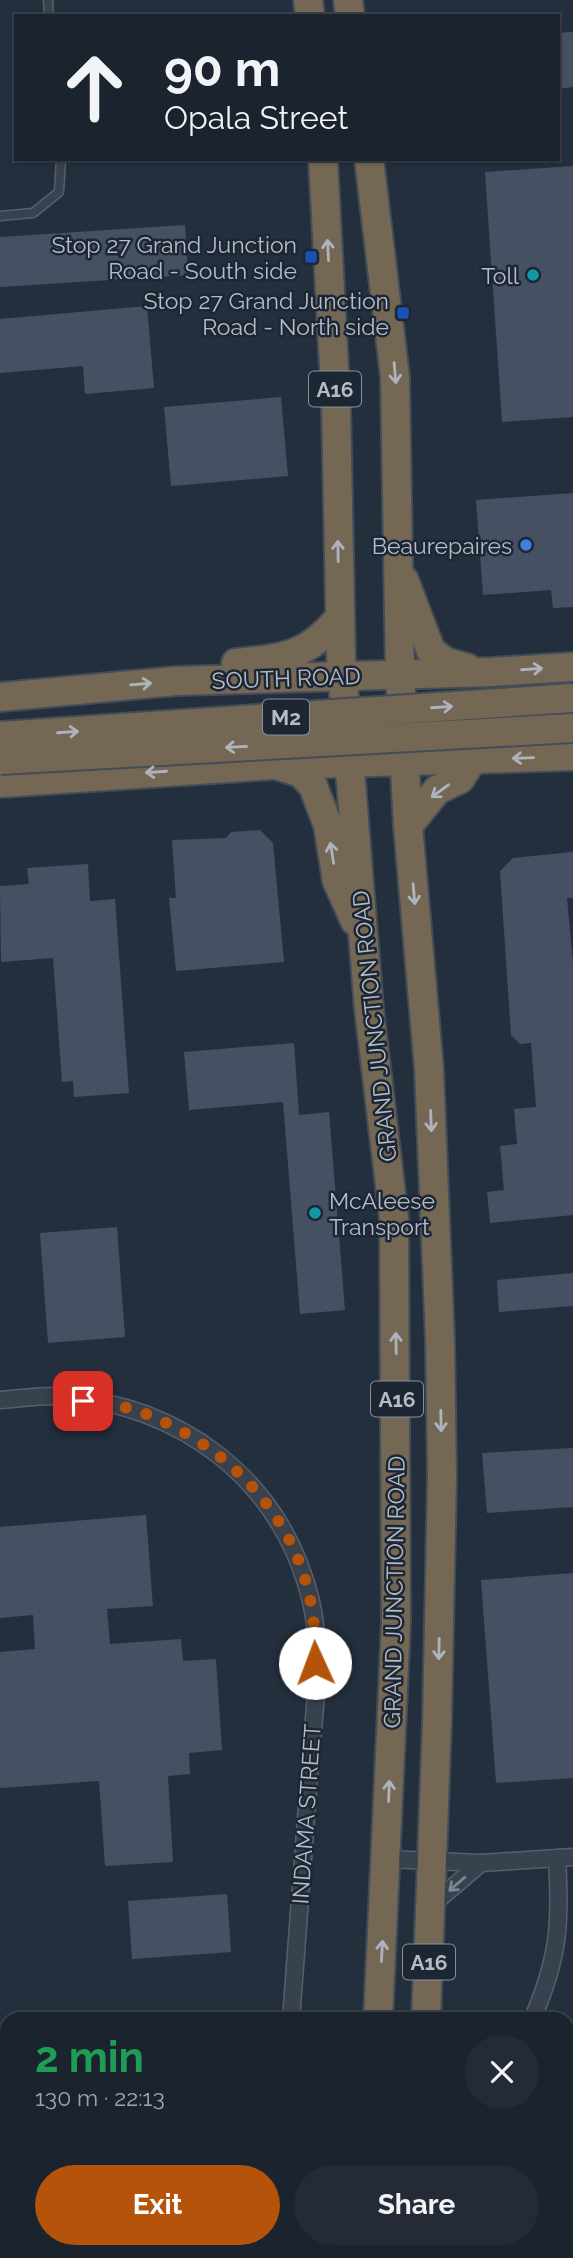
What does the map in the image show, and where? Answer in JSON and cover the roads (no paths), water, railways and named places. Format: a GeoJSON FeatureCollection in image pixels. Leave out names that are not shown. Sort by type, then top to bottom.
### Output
{"type":"FeatureCollection","features":[{"type":"Feature","properties":{"kind":"highway","name":"GRAND JUNCTION ROAD"},"geometry":{"type":"LineString","coordinates":[[323,161],[336,405],[338,619],[363,940],[394,1219],[396,1622],[378,2012]]}},
{"type":"Feature","properties":{"kind":"highway","name":"GRAND JUNCTION ROAD"},"geometry":{"type":"LineString","coordinates":[[369,161],[395,377],[404,760],[429,1069],[440,1340],[442,1477],[432,1905],[426,2012]]}},
{"type":"Feature","properties":{"kind":"highway"},"geometry":{"type":"LineString","coordinates":[[398,568],[431,651],[446,662],[491,672]]}},
{"type":"Feature","properties":{"kind":"highway"},"geometry":{"type":"LineString","coordinates":[[176,681],[219,665],[293,653],[320,642],[338,619]]}},
{"type":"Feature","properties":{"kind":"highway","name":"SOUTH ROAD"},"geometry":{"type":"LineString","coordinates":[[0,697],[176,681],[491,672],[573,667]]}},
{"type":"Feature","properties":{"kind":"highway"},"geometry":{"type":"LineString","coordinates":[[258,679],[292,709],[295,733],[273,765]]}},
{"type":"Feature","properties":{"kind":"highway","name":"M2"},"geometry":{"type":"LineString","coordinates":[[0,736],[573,698]]}},
{"type":"Feature","properties":{"kind":"highway","name":"M2"},"geometry":{"type":"LineString","coordinates":[[0,760],[573,728]]}},
{"type":"Feature","properties":{"kind":"highway"},"geometry":{"type":"LineString","coordinates":[[0,783],[273,765],[349,765],[404,760],[573,756]]}},
{"type":"Feature","properties":{"kind":"highway"},"geometry":{"type":"LineString","coordinates":[[408,826],[438,790],[460,779],[473,759]]}},
{"type":"Feature","properties":{"kind":"highway"},"geometry":{"type":"LineString","coordinates":[[273,765],[302,774],[313,786],[328,825],[337,881],[363,940]]}},
{"type":"Feature","properties":{"kind":"street","name":"INDAMA STREET"},"geometry":{"type":"LineString","coordinates":[[0,1400],[57,1396],[134,1410],[199,1439],[264,1497],[295,1549],[311,1603],[316,1682],[292,2012]]}},
{"type":"Feature","properties":{"kind":"street"},"geometry":{"type":"LineString","coordinates":[[386,1859],[481,1863],[565,1858],[557,1948],[550,1978],[535,2012]]}},
{"type":"Feature","properties":{"kind":"street"},"geometry":{"type":"LineString","coordinates":[[432,1905],[481,1863]]}},
{"type":"Feature","properties":{"kind":"lane"},"geometry":{"type":"LineString","coordinates":[[0,216],[33,213],[59,192],[61,161]]}},
{"type":"Feature","properties":{"kind":"place","name":"Stop 27 Grand Junction Road - South side"},"geometry":{"type":"Point","coordinates":[311,257]}},
{"type":"Feature","properties":{"kind":"place","name":"Toll"},"geometry":{"type":"Point","coordinates":[533,275]}},
{"type":"Feature","properties":{"kind":"place","name":"Stop 27 Grand Junction Road - North side"},"geometry":{"type":"Point","coordinates":[403,313]}},
{"type":"Feature","properties":{"kind":"place","name":"Beaurepaires"},"geometry":{"type":"Point","coordinates":[526,545]}},
{"type":"Feature","properties":{"kind":"place","name":"McAleese Transport"},"geometry":{"type":"Point","coordinates":[315,1213]}}]}
